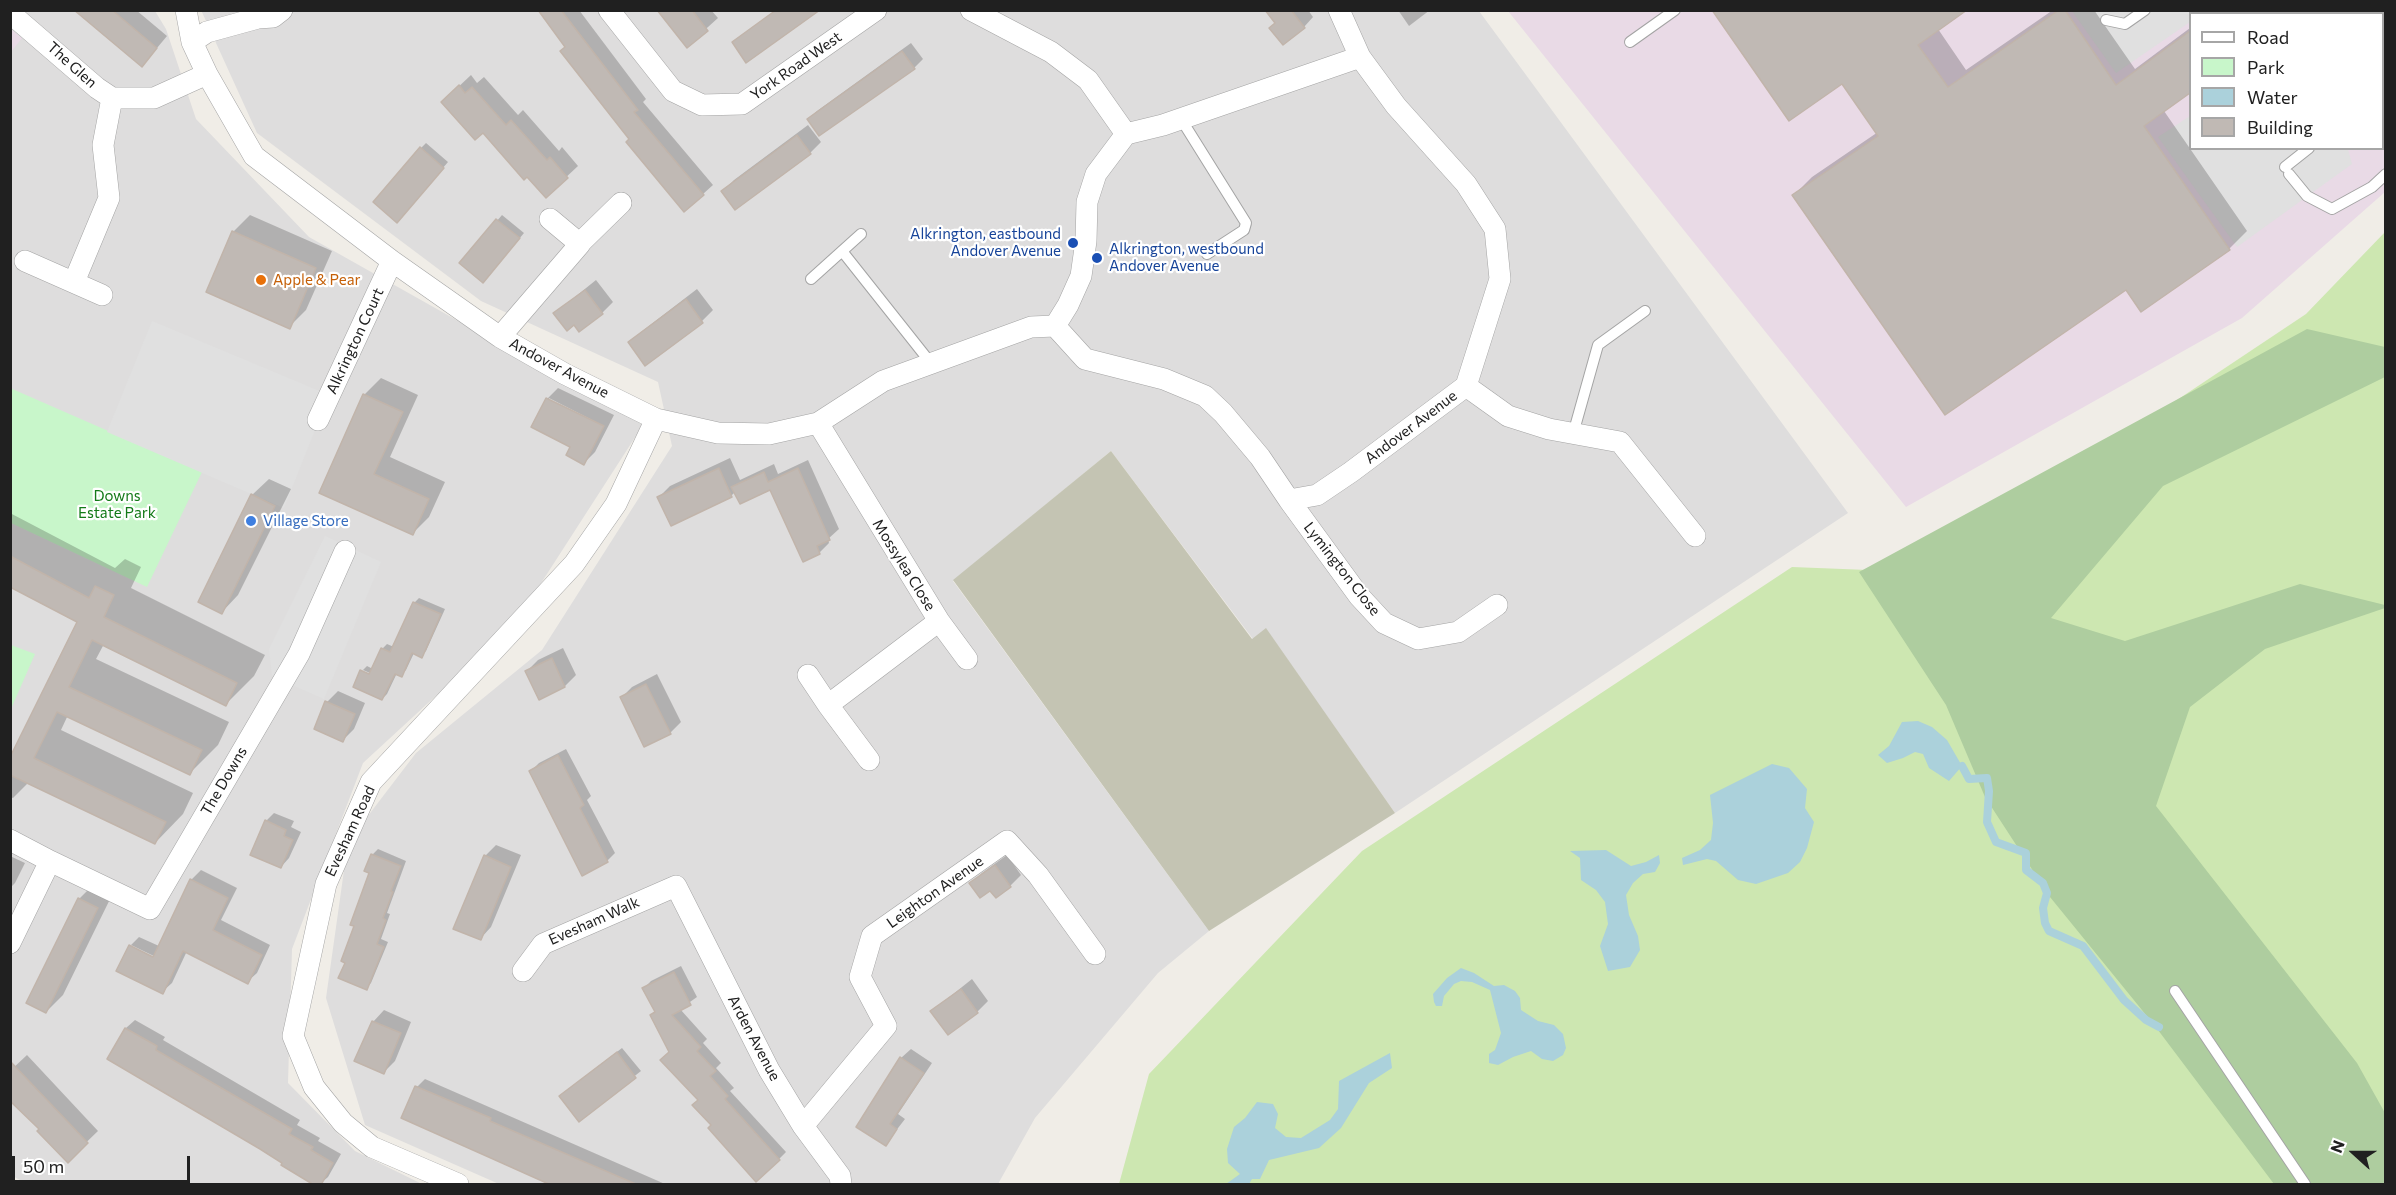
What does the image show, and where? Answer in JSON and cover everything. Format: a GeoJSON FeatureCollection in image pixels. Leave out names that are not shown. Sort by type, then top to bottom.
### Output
{"type":"FeatureCollection","features":[{"type":"Feature","properties":{"kind":"street","name":"Andover Avenue"},"geometry":{"type":"LineString","coordinates":[[186,10],[192,42],[207,74],[254,156],[392,261],[500,337],[565,374],[656,419],[718,432],[769,434],[818,423],[883,381],[1030,327],[1055,326]]}},
{"type":"Feature","properties":{"kind":"street"},"geometry":{"type":"LineString","coordinates":[[192,42],[207,32],[258,18],[273,17],[282,10]]}},
{"type":"Feature","properties":{"kind":"street","name":"York Road West"},"geometry":{"type":"LineString","coordinates":[[609,10],[673,91],[702,105],[742,104],[876,10]]}},
{"type":"Feature","properties":{"kind":"street"},"geometry":{"type":"LineString","coordinates":[[971,10],[1052,52],[1089,80],[1126,134]]}},
{"type":"Feature","properties":{"kind":"street","name":"Andover Avenue"},"geometry":{"type":"LineString","coordinates":[[1289,500],[1317,495],[1466,386],[1500,279],[1495,229],[1466,183],[1396,106],[1360,57],[1339,10]]}},
{"type":"Feature","properties":{"kind":"street","name":"The Glen"},"geometry":{"type":"LineString","coordinates":[[10,13],[97,88],[112,98],[154,98],[207,74]]}},
{"type":"Feature","properties":{"kind":"street"},"geometry":{"type":"LineString","coordinates":[[1289,500],[1260,457],[1223,413],[1205,396],[1164,379],[1085,359],[1055,326],[1068,305],[1081,276],[1088,202],[1096,174],[1126,134],[1181,119],[1360,57]]}},
{"type":"Feature","properties":{"kind":"street"},"geometry":{"type":"LineString","coordinates":[[74,282],[109,198],[104,145],[112,98]]}},
{"type":"Feature","properties":{"kind":"street"},"geometry":{"type":"LineString","coordinates":[[500,337],[579,244],[621,203]]}},
{"type":"Feature","properties":{"kind":"street"},"geometry":{"type":"LineString","coordinates":[[550,219],[579,244]]}},
{"type":"Feature","properties":{"kind":"street"},"geometry":{"type":"LineString","coordinates":[[25,261],[102,295]]}},
{"type":"Feature","properties":{"kind":"street","name":"Alkrington Court"},"geometry":{"type":"LineString","coordinates":[[318,420],[392,261]]}},
{"type":"Feature","properties":{"kind":"street"},"geometry":{"type":"LineString","coordinates":[[1466,386],[1508,416],[1549,429],[1620,442],[1695,536]]}},
{"type":"Feature","properties":{"kind":"street","name":"Evesham Road"},"geometry":{"type":"LineString","coordinates":[[458,1185],[372,1147],[343,1123],[314,1087],[293,1036],[326,884],[371,782],[574,564],[616,504],[656,419]]}},
{"type":"Feature","properties":{"kind":"street","name":"Mossylea Close"},"geometry":{"type":"LineString","coordinates":[[818,423],[939,621],[828,705]]}},
{"type":"Feature","properties":{"kind":"street","name":"Lymington Close"},"geometry":{"type":"LineString","coordinates":[[1289,500],[1359,596],[1384,623],[1418,639],[1438,636],[1458,632],[1497,605]]}},
{"type":"Feature","properties":{"kind":"street","name":"The Downs"},"geometry":{"type":"LineString","coordinates":[[10,840],[150,909],[299,654],[345,551]]}},
{"type":"Feature","properties":{"kind":"street"},"geometry":{"type":"LineString","coordinates":[[939,621],[967,659]]}},
{"type":"Feature","properties":{"kind":"street"},"geometry":{"type":"LineString","coordinates":[[808,675],[869,760]]}},
{"type":"Feature","properties":{"kind":"street","name":"Leighton Avenue"},"geometry":{"type":"LineString","coordinates":[[803,1126],[886,1026],[860,977],[872,936],[1007,841],[1038,874],[1095,954]]}},
{"type":"Feature","properties":{"kind":"street"},"geometry":{"type":"LineString","coordinates":[[10,943],[50,861]]}},
{"type":"Feature","properties":{"kind":"street","name":"Evesham Walk"},"geometry":{"type":"LineString","coordinates":[[523,971],[543,944],[676,886]]}},
{"type":"Feature","properties":{"kind":"street","name":"Arden Avenue"},"geometry":{"type":"LineString","coordinates":[[676,886],[769,1070],[803,1126],[840,1176],[841,1185]]}},
{"type":"Feature","properties":{"kind":"lane"},"geometry":{"type":"LineString","coordinates":[[1630,42],[1675,10]]}},
{"type":"Feature","properties":{"kind":"lane"},"geometry":{"type":"LineString","coordinates":[[2106,20],[2125,24],[2145,10]]}},
{"type":"Feature","properties":{"kind":"lane"},"geometry":{"type":"LineString","coordinates":[[1181,119],[1246,222],[1244,230],[1207,254]]}},
{"type":"Feature","properties":{"kind":"lane"},"geometry":{"type":"LineString","coordinates":[[2307,150],[2287,171],[2307,196],[2332,209],[2372,187],[2385,174]]}},
{"type":"Feature","properties":{"kind":"lane"},"geometry":{"type":"LineString","coordinates":[[811,279],[861,234]]}},
{"type":"Feature","properties":{"kind":"lane"},"geometry":{"type":"LineString","coordinates":[[842,251],[930,362]]}},
{"type":"Feature","properties":{"kind":"lane"},"geometry":{"type":"LineString","coordinates":[[1573,434],[1598,345],[1645,311]]}},
{"type":"Feature","properties":{"kind":"lane"},"geometry":{"type":"LineString","coordinates":[[2175,991],[2305,1185]]}},
{"type":"Feature","properties":{"kind":"shaded area"},"geometry":{"type":"Polygon","coordinates":[[[201,10],[1479,11],[1848,513],[1395,813],[1266,629],[1253,639],[1111,451],[953,581],[1209,931],[1158,973],[1035,1118],[998,1184],[499,1184],[365,1125],[326,998],[348,842],[416,753],[542,650],[672,446],[658,382],[481,301],[257,133],[201,10]]]}},
{"type":"Feature","properties":{"kind":"shaded area"},"geometry":{"type":"Polygon","coordinates":[[[2282,10],[2284,12],[2189,12],[2189,23],[2116,73],[2072,11],[2282,10]]]}},
{"type":"Feature","properties":{"kind":"shaded area"},"geometry":{"type":"Polygon","coordinates":[[[11,11],[155,11],[166,29],[196,119],[309,237],[643,425],[516,622],[363,763],[292,949],[288,1083],[355,1151],[422,1184],[27,1184],[11,1175],[11,11]]]}},
{"type":"Feature","properties":{"kind":"shaded area"},"geometry":{"type":"Polygon","coordinates":[[[1508,11],[2385,11],[2385,192],[2242,318],[1906,507],[1508,11]]]}},
{"type":"Feature","properties":{"kind":"shaded area"},"geometry":{"type":"Polygon","coordinates":[[[11,29],[22,38],[11,52],[11,29]]]}},
{"type":"Feature","properties":{"kind":"shaded area"},"geometry":{"type":"Polygon","coordinates":[[[2189,117],[2189,150],[2348,150],[2352,164],[2237,247],[2158,137],[2189,117]]]}},
{"type":"Feature","properties":{"kind":"shaded area"},"geometry":{"type":"Polygon","coordinates":[[[152,321],[329,395],[284,508],[107,432],[152,321]]]}},
{"type":"Feature","properties":{"kind":"shaded area"},"geometry":{"type":"Polygon","coordinates":[[[1111,451],[1252,639],[1266,628],[1395,813],[1209,931],[953,580],[1111,451]]]}},
{"type":"Feature","properties":{"kind":"shaded area"},"geometry":{"type":"Polygon","coordinates":[[[325,536],[381,562],[324,699],[272,676],[269,649],[325,536]]]}},
{"type":"Feature","properties":{"kind":"green space"},"geometry":{"type":"Polygon","coordinates":[[[2385,232],[2385,1184],[1119,1184],[1149,1074],[1362,851],[1792,567],[1919,572],[2306,314],[2385,232]]]}},
{"type":"Feature","properties":{"kind":"green space"},"geometry":{"type":"Polygon","coordinates":[[[2307,329],[2385,347],[2385,377],[2163,486],[2051,618],[2125,641],[2300,584],[2385,605],[2385,608],[2265,649],[2190,707],[2156,806],[2357,1063],[2385,1113],[2385,1184],[2274,1184],[2155,1026],[2050,897],[1985,797],[1946,705],[1859,572],[2307,329]]]}},
{"type":"Feature","properties":{"kind":"green space","name":"Downs Estate Park"},"geometry":{"type":"Polygon","coordinates":[[[10,388],[202,472],[147,587],[11,523],[10,388]]]}},
{"type":"Feature","properties":{"kind":"green space"},"geometry":{"type":"Polygon","coordinates":[[[11,645],[35,654],[11,709],[11,645]]]}},
{"type":"Feature","properties":{"kind":"water"},"geometry":{"type":"Polygon","coordinates":[[[1918,721],[1932,727],[1947,740],[1962,766],[1949,781],[1929,768],[1923,754],[1915,752],[1887,763],[1878,755],[1889,746],[1902,722],[1918,721]]]}},
{"type":"Feature","properties":{"kind":"water"},"geometry":{"type":"Polygon","coordinates":[[[1772,764],[1789,768],[1807,789],[1805,808],[1814,822],[1807,848],[1800,862],[1788,873],[1756,884],[1738,880],[1716,861],[1707,859],[1683,865],[1682,858],[1700,850],[1711,840],[1713,823],[1710,795],[1772,764]]]}},
{"type":"Feature","properties":{"kind":"water"},"geometry":{"type":"Polygon","coordinates":[[[1606,850],[1631,866],[1659,855],[1660,863],[1655,872],[1643,874],[1633,883],[1626,895],[1629,915],[1638,936],[1640,950],[1630,967],[1608,971],[1600,946],[1608,924],[1605,902],[1596,890],[1581,880],[1580,858],[1570,851],[1606,850]]]}},
{"type":"Feature","properties":{"kind":"water"},"geometry":{"type":"Polygon","coordinates":[[[1461,968],[1474,973],[1494,986],[1504,985],[1515,991],[1520,998],[1521,1010],[1538,1021],[1554,1025],[1563,1034],[1566,1048],[1563,1055],[1553,1061],[1542,1059],[1531,1051],[1498,1065],[1489,1063],[1489,1054],[1495,1050],[1501,1033],[1490,990],[1472,982],[1461,981],[1454,984],[1444,996],[1442,1006],[1436,1006],[1434,1002],[1433,994],[1447,978],[1461,968]]]}},
{"type":"Feature","properties":{"kind":"water"},"geometry":{"type":"Polygon","coordinates":[[[1390,1053],[1392,1068],[1369,1083],[1341,1128],[1319,1148],[1269,1160],[1260,1179],[1252,1179],[1249,1184],[1226,1184],[1240,1174],[1228,1163],[1227,1149],[1234,1127],[1245,1118],[1257,1102],[1273,1104],[1278,1114],[1275,1128],[1286,1137],[1301,1138],[1330,1120],[1338,1109],[1339,1081],[1390,1053]]]}},
{"type":"Feature","properties":{"kind":"building"},"geometry":{"type":"Polygon","coordinates":[[[74,10],[112,10],[157,48],[142,67],[74,10]]]}},
{"type":"Feature","properties":{"kind":"building"},"geometry":{"type":"Polygon","coordinates":[[[538,10],[561,10],[638,110],[634,112],[704,195],[684,212],[626,142],[629,139],[560,51],[565,47],[538,10]]]}},
{"type":"Feature","properties":{"kind":"building"},"geometry":{"type":"Polygon","coordinates":[[[657,10],[692,10],[708,31],[687,48],[657,10]]]}},
{"type":"Feature","properties":{"kind":"building"},"geometry":{"type":"Polygon","coordinates":[[[776,10],[820,10],[746,63],[732,42],[776,10]]]}},
{"type":"Feature","properties":{"kind":"building"},"geometry":{"type":"Polygon","coordinates":[[[1265,10],[1291,10],[1305,28],[1283,45],[1269,28],[1275,23],[1265,10]]]}},
{"type":"Feature","properties":{"kind":"building"},"geometry":{"type":"Polygon","coordinates":[[[1712,10],[1967,10],[1918,45],[1948,87],[2059,10],[2065,10],[2116,85],[2189,32],[2189,94],[2144,126],[2230,250],[2141,312],[2126,290],[1945,415],[1792,195],[1878,136],[1842,84],[1789,121],[1712,10]]]}},
{"type":"Feature","properties":{"kind":"building"},"geometry":{"type":"Polygon","coordinates":[[[902,51],[915,69],[819,136],[807,119],[902,51]]]}},
{"type":"Feature","properties":{"kind":"building"},"geometry":{"type":"Polygon","coordinates":[[[459,85],[465,93],[472,87],[506,125],[511,120],[547,160],[550,157],[568,178],[546,198],[527,177],[524,180],[483,133],[475,140],[441,102],[459,85]]]}},
{"type":"Feature","properties":{"kind":"building"},"geometry":{"type":"Polygon","coordinates":[[[797,135],[811,154],[735,210],[721,191],[797,135]]]}},
{"type":"Feature","properties":{"kind":"building"},"geometry":{"type":"Polygon","coordinates":[[[420,147],[444,168],[397,223],[373,202],[420,147]]]}},
{"type":"Feature","properties":{"kind":"building"},"geometry":{"type":"Polygon","coordinates":[[[496,219],[520,238],[483,283],[459,263],[496,219]]]}},
{"type":"Feature","properties":{"kind":"building","name":"Apple & Pear"},"geometry":{"type":"Polygon","coordinates":[[[232,231],[316,268],[290,329],[206,292],[232,231]]]}},
{"type":"Feature","properties":{"kind":"building"},"geometry":{"type":"Polygon","coordinates":[[[585,290],[603,314],[579,332],[574,325],[567,331],[553,313],[585,290]]]}},
{"type":"Feature","properties":{"kind":"building"},"geometry":{"type":"Polygon","coordinates":[[[686,299],[703,323],[645,366],[628,342],[686,299]]]}},
{"type":"Feature","properties":{"kind":"building"},"geometry":{"type":"Polygon","coordinates":[[[363,394],[403,412],[374,474],[429,499],[413,535],[319,493],[363,394]]]}},
{"type":"Feature","properties":{"kind":"building"},"geometry":{"type":"Polygon","coordinates":[[[546,398],[604,426],[584,465],[566,455],[570,447],[531,427],[546,398]]]}},
{"type":"Feature","properties":{"kind":"building"},"geometry":{"type":"Polygon","coordinates":[[[719,468],[732,497],[671,526],[657,497],[719,468]]]}},
{"type":"Feature","properties":{"kind":"building"},"geometry":{"type":"Polygon","coordinates":[[[798,468],[830,540],[817,546],[820,554],[803,562],[770,490],[740,504],[731,487],[764,472],[768,482],[798,468]]]}},
{"type":"Feature","properties":{"kind":"building"},"geometry":{"type":"Polygon","coordinates":[[[251,494],[275,506],[222,614],[198,602],[251,494]]]}},
{"type":"Feature","properties":{"kind":"building"},"geometry":{"type":"Polygon","coordinates":[[[10,556],[89,598],[95,586],[114,595],[104,617],[237,683],[226,706],[92,640],[69,687],[202,750],[190,775],[57,712],[34,758],[166,822],[155,844],[10,775],[10,757],[77,622],[10,587],[10,556]]]}},
{"type":"Feature","properties":{"kind":"building"},"geometry":{"type":"Polygon","coordinates":[[[413,602],[441,614],[422,658],[412,653],[402,677],[395,674],[382,700],[353,687],[360,670],[369,674],[381,648],[390,652],[413,602]]]}},
{"type":"Feature","properties":{"kind":"building"},"geometry":{"type":"Polygon","coordinates":[[[552,658],[565,687],[539,700],[525,671],[552,658]]]}},
{"type":"Feature","properties":{"kind":"building"},"geometry":{"type":"Polygon","coordinates":[[[646,684],[671,734],[644,747],[620,697],[646,684]]]}},
{"type":"Feature","properties":{"kind":"building"},"geometry":{"type":"Polygon","coordinates":[[[325,701],[355,714],[343,742],[314,729],[325,701]]]}},
{"type":"Feature","properties":{"kind":"building"},"geometry":{"type":"Polygon","coordinates":[[[558,755],[584,805],[580,808],[608,862],[582,876],[529,771],[558,755]]]}},
{"type":"Feature","properties":{"kind":"building"},"geometry":{"type":"Polygon","coordinates":[[[265,820],[286,830],[284,836],[293,840],[281,868],[250,855],[265,820]]]}},
{"type":"Feature","properties":{"kind":"building"},"geometry":{"type":"Polygon","coordinates":[[[371,854],[401,866],[391,891],[393,892],[383,918],[386,920],[377,944],[384,947],[367,990],[338,978],[345,963],[341,961],[354,926],[350,925],[369,873],[364,871],[371,854]]]}},
{"type":"Feature","properties":{"kind":"building"},"geometry":{"type":"Polygon","coordinates":[[[484,855],[511,867],[481,940],[453,929],[484,855]]]}},
{"type":"Feature","properties":{"kind":"building"},"geometry":{"type":"Polygon","coordinates":[[[995,865],[1011,887],[996,898],[990,891],[980,898],[969,883],[995,865]]]}},
{"type":"Feature","properties":{"kind":"building"},"geometry":{"type":"Polygon","coordinates":[[[190,879],[228,898],[213,930],[262,955],[248,984],[183,951],[163,994],[116,971],[129,945],[153,957],[190,879]]]}},
{"type":"Feature","properties":{"kind":"building"},"geometry":{"type":"Polygon","coordinates":[[[78,898],[98,908],[46,1013],[26,1003],[78,898]]]}},
{"type":"Feature","properties":{"kind":"building"},"geometry":{"type":"Polygon","coordinates":[[[674,972],[691,1005],[672,1015],[701,1047],[697,1051],[716,1071],[710,1076],[728,1096],[725,1099],[780,1160],[756,1182],[708,1128],[711,1125],[692,1105],[698,1100],[660,1060],[669,1052],[650,1015],[655,1012],[642,988],[674,972]]]}},
{"type":"Feature","properties":{"kind":"building"},"geometry":{"type":"Polygon","coordinates":[[[961,989],[978,1013],[948,1035],[930,1011],[961,989]]]}},
{"type":"Feature","properties":{"kind":"building"},"geometry":{"type":"Polygon","coordinates":[[[372,1021],[401,1033],[384,1074],[354,1061],[372,1021]]]}},
{"type":"Feature","properties":{"kind":"building"},"geometry":{"type":"Polygon","coordinates":[[[125,1028],[157,1046],[156,1050],[292,1129],[289,1134],[313,1147],[311,1150],[333,1163],[321,1185],[314,1185],[260,1149],[107,1059],[125,1028]]]}},
{"type":"Feature","properties":{"kind":"building"},"geometry":{"type":"Polygon","coordinates":[[[617,1052],[636,1078],[579,1122],[559,1096],[617,1052]]]}},
{"type":"Feature","properties":{"kind":"building"},"geometry":{"type":"Polygon","coordinates":[[[900,1057],[924,1073],[890,1124],[897,1129],[886,1146],[856,1127],[900,1057]]]}},
{"type":"Feature","properties":{"kind":"building"},"geometry":{"type":"Polygon","coordinates":[[[10,1061],[88,1143],[68,1163],[37,1131],[39,1129],[10,1101],[10,1061]]]}},
{"type":"Feature","properties":{"kind":"building"},"geometry":{"type":"Polygon","coordinates":[[[415,1086],[638,1185],[551,1185],[401,1118],[415,1086]]]}},
{"type":"Feature","properties":{"kind":"waterway"},"geometry":{"type":"LineString","coordinates":[[1962,766],[1969,779],[1987,778],[1989,791],[1987,822],[1996,842],[2026,853],[2026,870],[2043,883],[2047,893],[2043,908],[2045,923],[2049,931],[2083,946],[2124,1000],[2146,1020],[2159,1027]]}},
{"type":"Feature","properties":{"kind":"place","name":"Alkrington, eastbound Andover Avenue"},"geometry":{"type":"Point","coordinates":[1073,243]}},
{"type":"Feature","properties":{"kind":"place","name":"Alkrington, westbound Andover Avenue"},"geometry":{"type":"Point","coordinates":[1097,258]}},
{"type":"Feature","properties":{"kind":"place","name":"Apple & Pear"},"geometry":{"type":"Point","coordinates":[261,280]}},
{"type":"Feature","properties":{"kind":"place","name":"Village Store"},"geometry":{"type":"Point","coordinates":[251,521]}}]}
